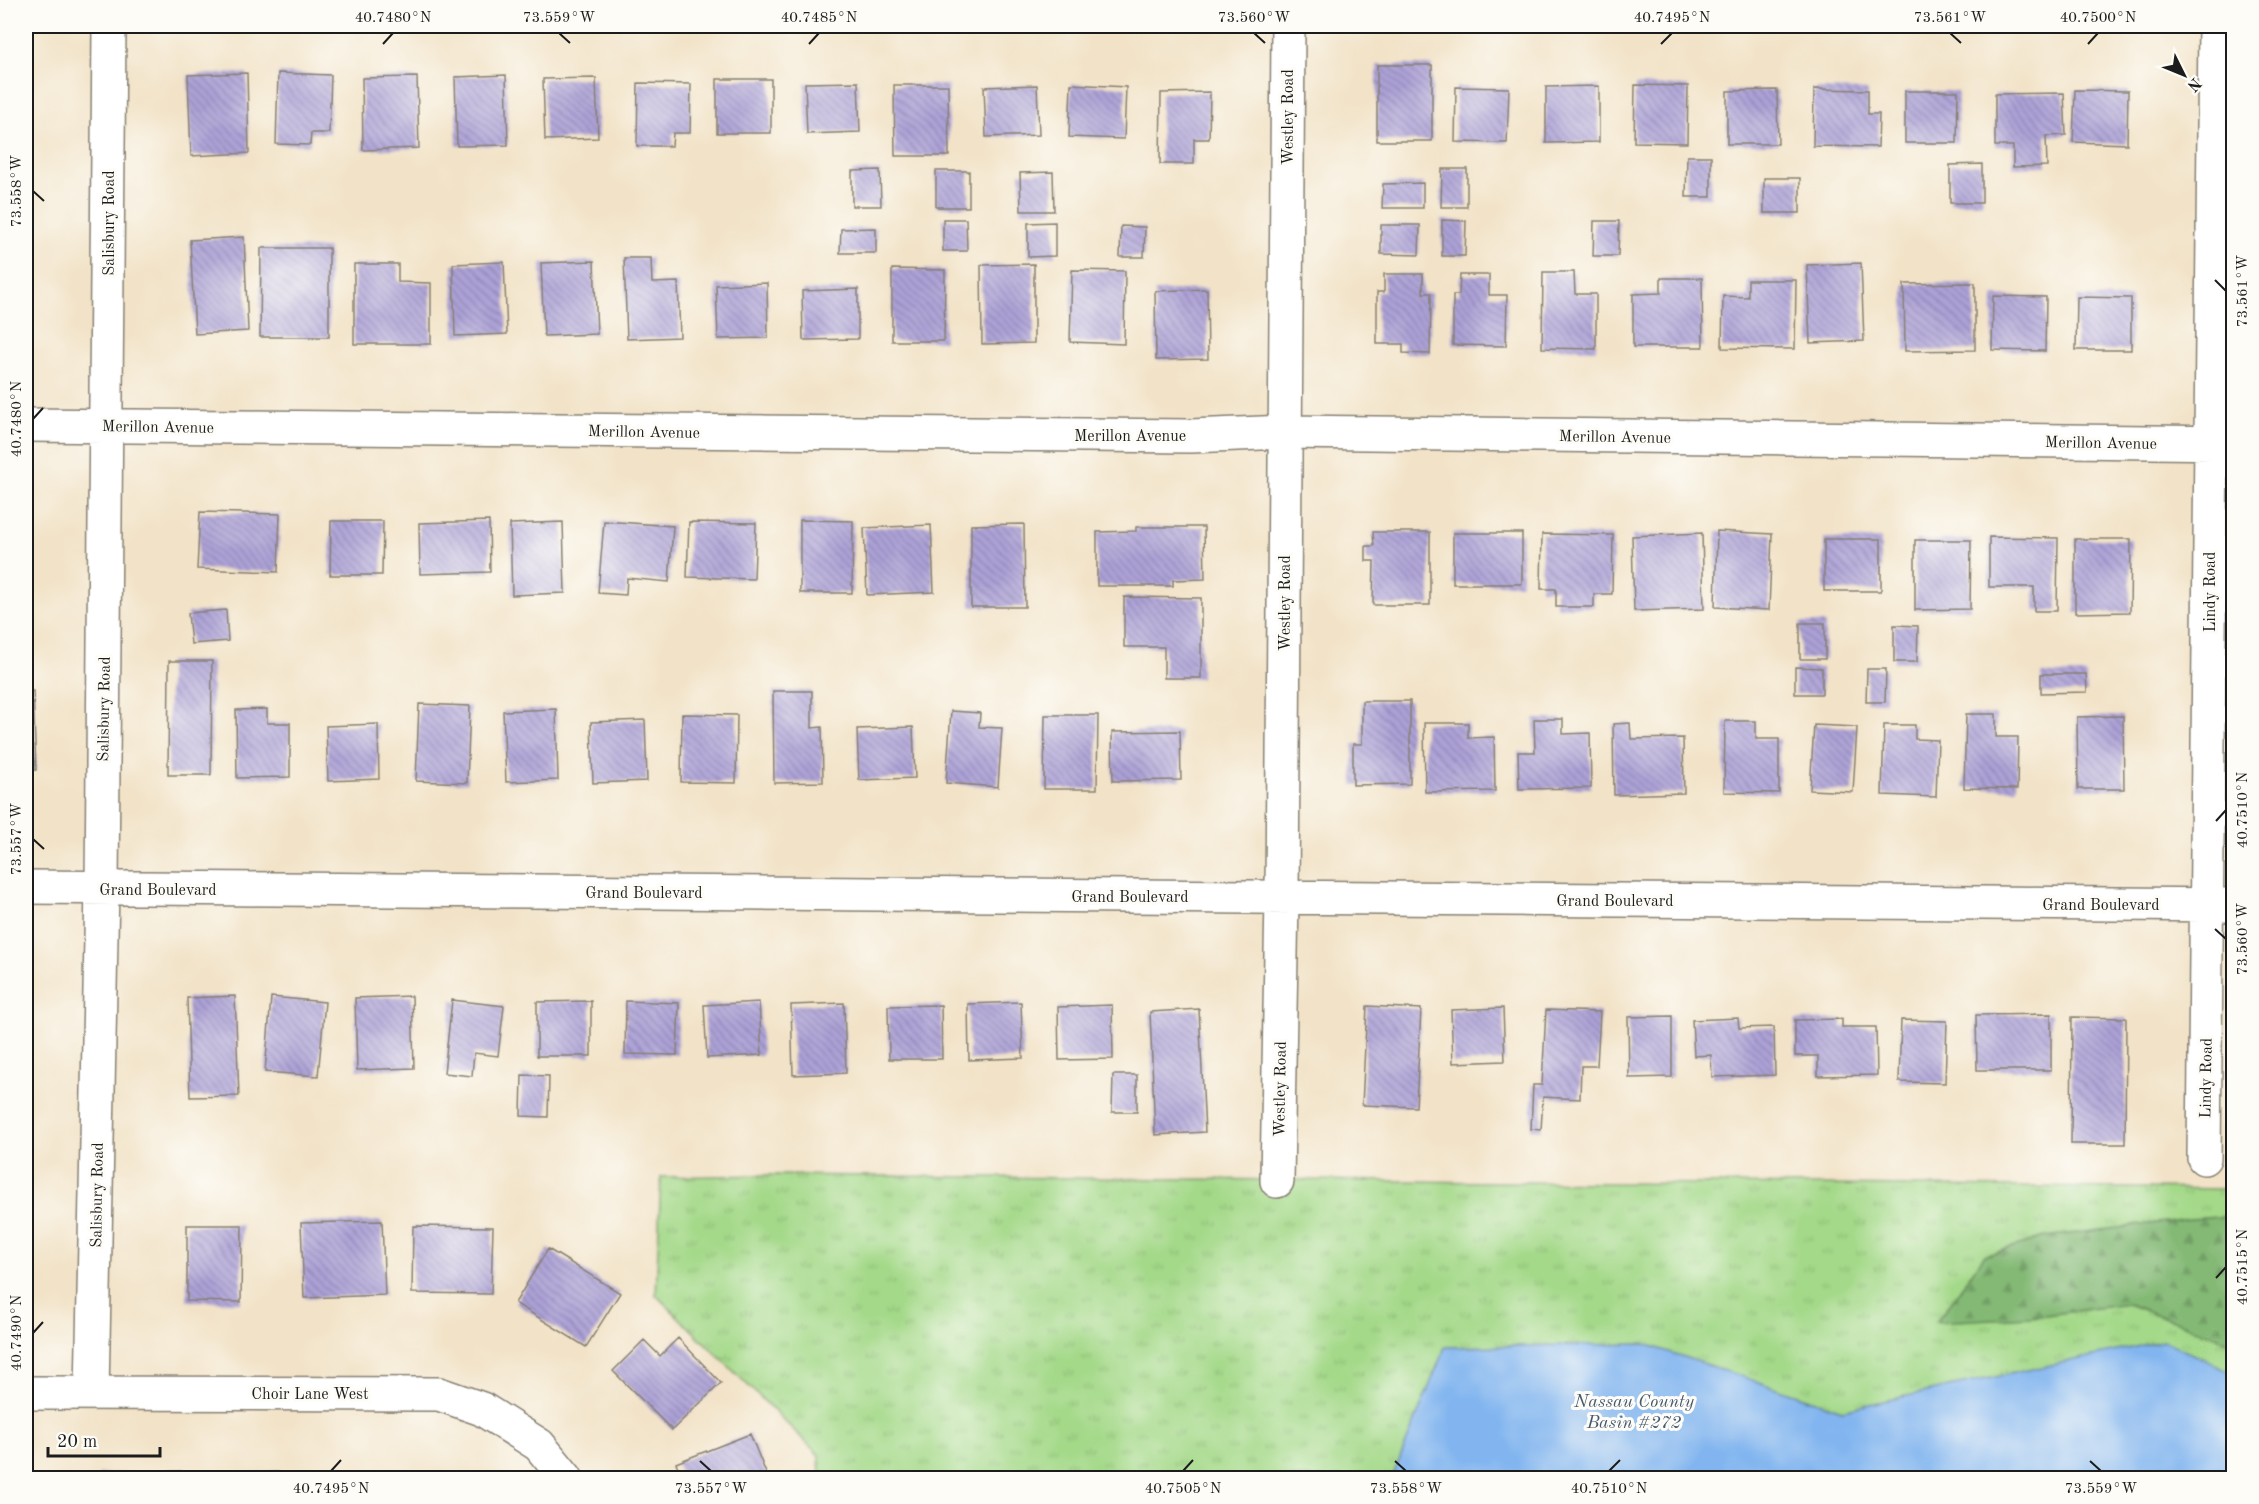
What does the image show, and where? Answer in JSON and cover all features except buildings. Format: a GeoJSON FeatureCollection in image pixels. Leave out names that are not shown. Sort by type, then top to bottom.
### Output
{"type":"FeatureCollection","features":[{"type":"Feature","properties":{"kind":"street","name":"Salisbury Road"},"geometry":{"type":"LineString","coordinates":[[92,1393],[102,888],[109,26]]}},
{"type":"Feature","properties":{"kind":"street","name":"Westley Road"},"geometry":{"type":"LineString","coordinates":[[1277,1180],[1282,897],[1288,26]]}},
{"type":"Feature","properties":{"kind":"street","name":"Lindy Road"},"geometry":{"type":"LineString","coordinates":[[2205,1158],[2220,905],[2222,443],[2215,26]]}},
{"type":"Feature","properties":{"kind":"street","name":"Merillon Avenue"},"geometry":{"type":"LineString","coordinates":[[26,425],[1179,436],[1285,432],[2222,443]]}},
{"type":"Feature","properties":{"kind":"street","name":"Grand Boulevard"},"geometry":{"type":"LineString","coordinates":[[26,888],[2220,905]]}},
{"type":"Feature","properties":{"kind":"street","name":"Choir Lane West"},"geometry":{"type":"LineString","coordinates":[[26,1393],[439,1394],[482,1408],[539,1445],[566,1479]]}},
{"type":"Feature","properties":{"kind":"green space","name":"Nassau County Basin #272"},"geometry":{"type":"Polygon","coordinates":[[[772,1175],[2233,1189],[2233,1478],[820,1478],[819,1455],[656,1295],[661,1177],[772,1175]]]}},
{"type":"Feature","properties":{"kind":"green space"},"geometry":{"type":"Polygon","coordinates":[[[2233,1216],[2233,1343],[2128,1304],[2031,1317],[1936,1322],[1984,1256],[2044,1237],[2233,1216]]]}},
{"type":"Feature","properties":{"kind":"water","name":"Nassau County Basin #272"},"geometry":{"type":"Polygon","coordinates":[[[2163,1341],[2233,1372],[2233,1478],[1392,1478],[1445,1347],[1645,1344],[1842,1410],[2163,1341]]]}}]}
